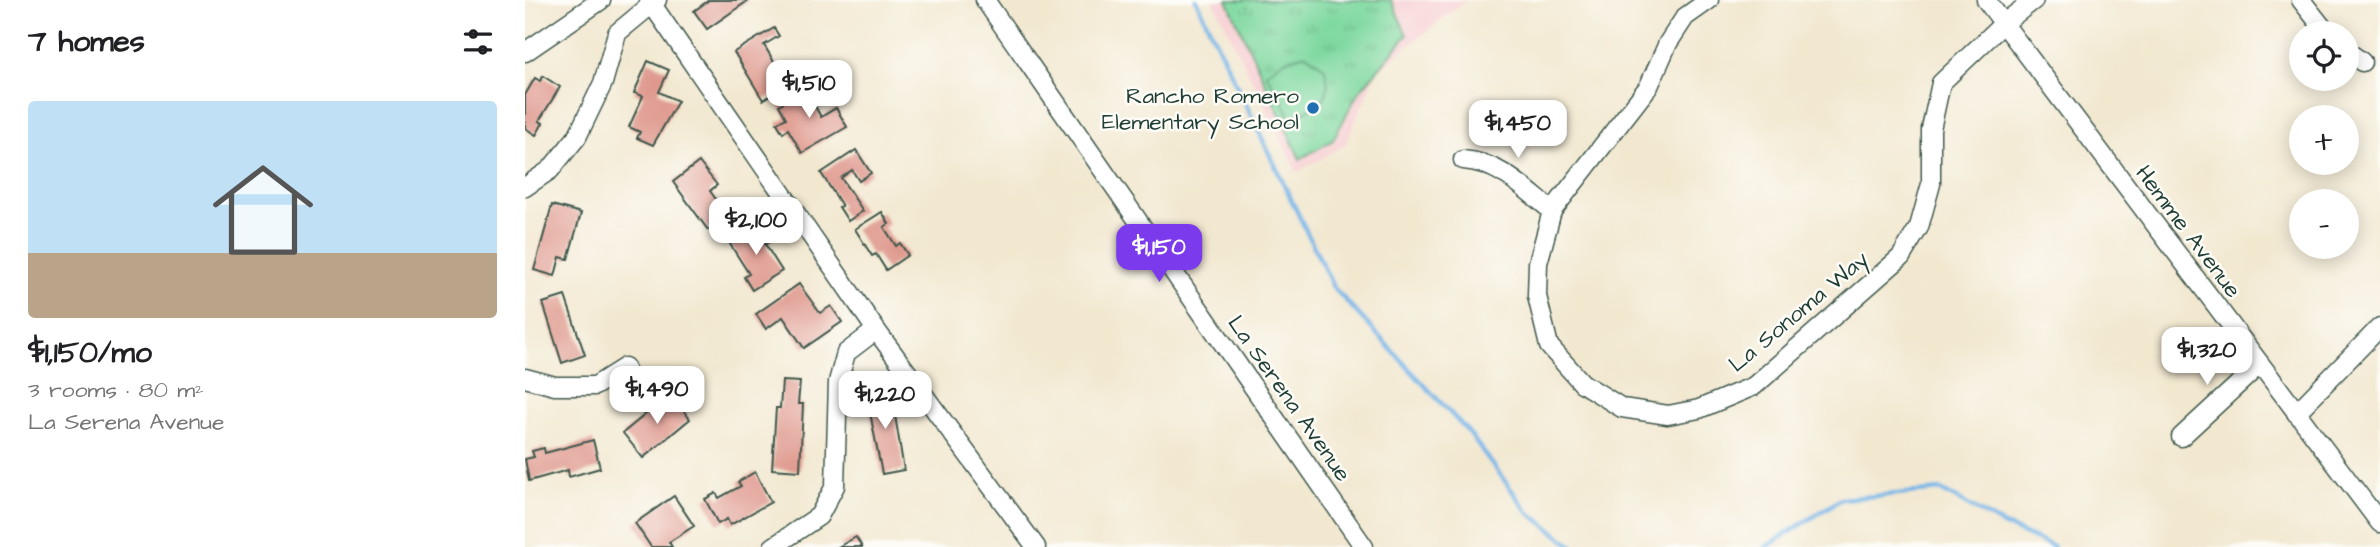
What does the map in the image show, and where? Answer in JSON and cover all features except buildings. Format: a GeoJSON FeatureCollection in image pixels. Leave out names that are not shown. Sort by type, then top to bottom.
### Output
{"type":"FeatureCollection","features":[{"type":"Feature","properties":{"kind":"street"},"geometry":{"type":"LineString","coordinates":[[525,52],[601,0]]}},
{"type":"Feature","properties":{"kind":"street","name":"La Serena Avenue"},"geometry":{"type":"LineString","coordinates":[[985,0],[1364,547]]}},
{"type":"Feature","properties":{"kind":"street","name":"La Sonoma Way"},"geometry":{"type":"LineString","coordinates":[[1709,0],[1685,17],[1668,43],[1649,86],[1552,211],[1538,263],[1537,296],[1549,346],[1582,383],[1622,408],[1668,415],[1699,409],[1754,386],[1901,257],[1919,227],[1931,184],[1931,129],[1941,83],[2004,23],[2034,0]]}},
{"type":"Feature","properties":{"kind":"street","name":"Hemme Avenue"},"geometry":{"type":"LineString","coordinates":[[1986,0],[2259,366],[2380,523]]}},
{"type":"Feature","properties":{"kind":"street"},"geometry":{"type":"LineString","coordinates":[[2301,0],[2318,21]]}},
{"type":"Feature","properties":{"kind":"street"},"geometry":{"type":"LineString","coordinates":[[525,187],[550,170],[577,137],[603,83],[617,33],[653,1],[876,330],[1036,547]]}},
{"type":"Feature","properties":{"kind":"street"},"geometry":{"type":"LineString","coordinates":[[1463,160],[1480,161],[1497,169],[1552,211]]}},
{"type":"Feature","properties":{"kind":"street"},"geometry":{"type":"LineString","coordinates":[[2296,413],[2380,327]]}},
{"type":"Feature","properties":{"kind":"street"},"geometry":{"type":"LineString","coordinates":[[773,547],[819,516],[835,486],[838,382],[846,353],[876,330]]}},
{"type":"Feature","properties":{"kind":"street"},"geometry":{"type":"LineString","coordinates":[[2181,437],[2259,366]]}},
{"type":"Feature","properties":{"kind":"street"},"geometry":{"type":"LineString","coordinates":[[525,378],[555,386],[595,386],[625,367]]}},
{"type":"Feature","properties":{"kind":"shaded area","name":"Rancho Romero Elementary School"},"geometry":{"type":"Polygon","coordinates":[[[1213,0],[1466,0],[1377,71],[1345,145],[1297,172],[1213,0]]]}},
{"type":"Feature","properties":{"kind":"green space","name":"Rancho Romero Elementary School"},"geometry":{"type":"Polygon","coordinates":[[[1227,0],[1391,0],[1407,35],[1358,93],[1333,140],[1300,159],[1227,0]]]}},
{"type":"Feature","properties":{"kind":"green space"},"geometry":{"type":"Polygon","coordinates":[[[1306,54],[1324,67],[1327,93],[1319,103],[1296,117],[1291,117],[1266,73],[1285,60],[1306,54]]]}},
{"type":"Feature","properties":{"kind":"waterway"},"geometry":{"type":"LineString","coordinates":[[1196,0],[1333,287],[1469,433],[1528,512],[1574,547]]}},
{"type":"Feature","properties":{"kind":"waterway"},"geometry":{"type":"LineString","coordinates":[[1766,547],[1841,499],[1941,490],[2005,526],[2054,547]]}},
{"type":"Feature","properties":{"kind":"place","name":"Rancho Romero Elementary School"},"geometry":{"type":"Point","coordinates":[1313,108]}}]}
